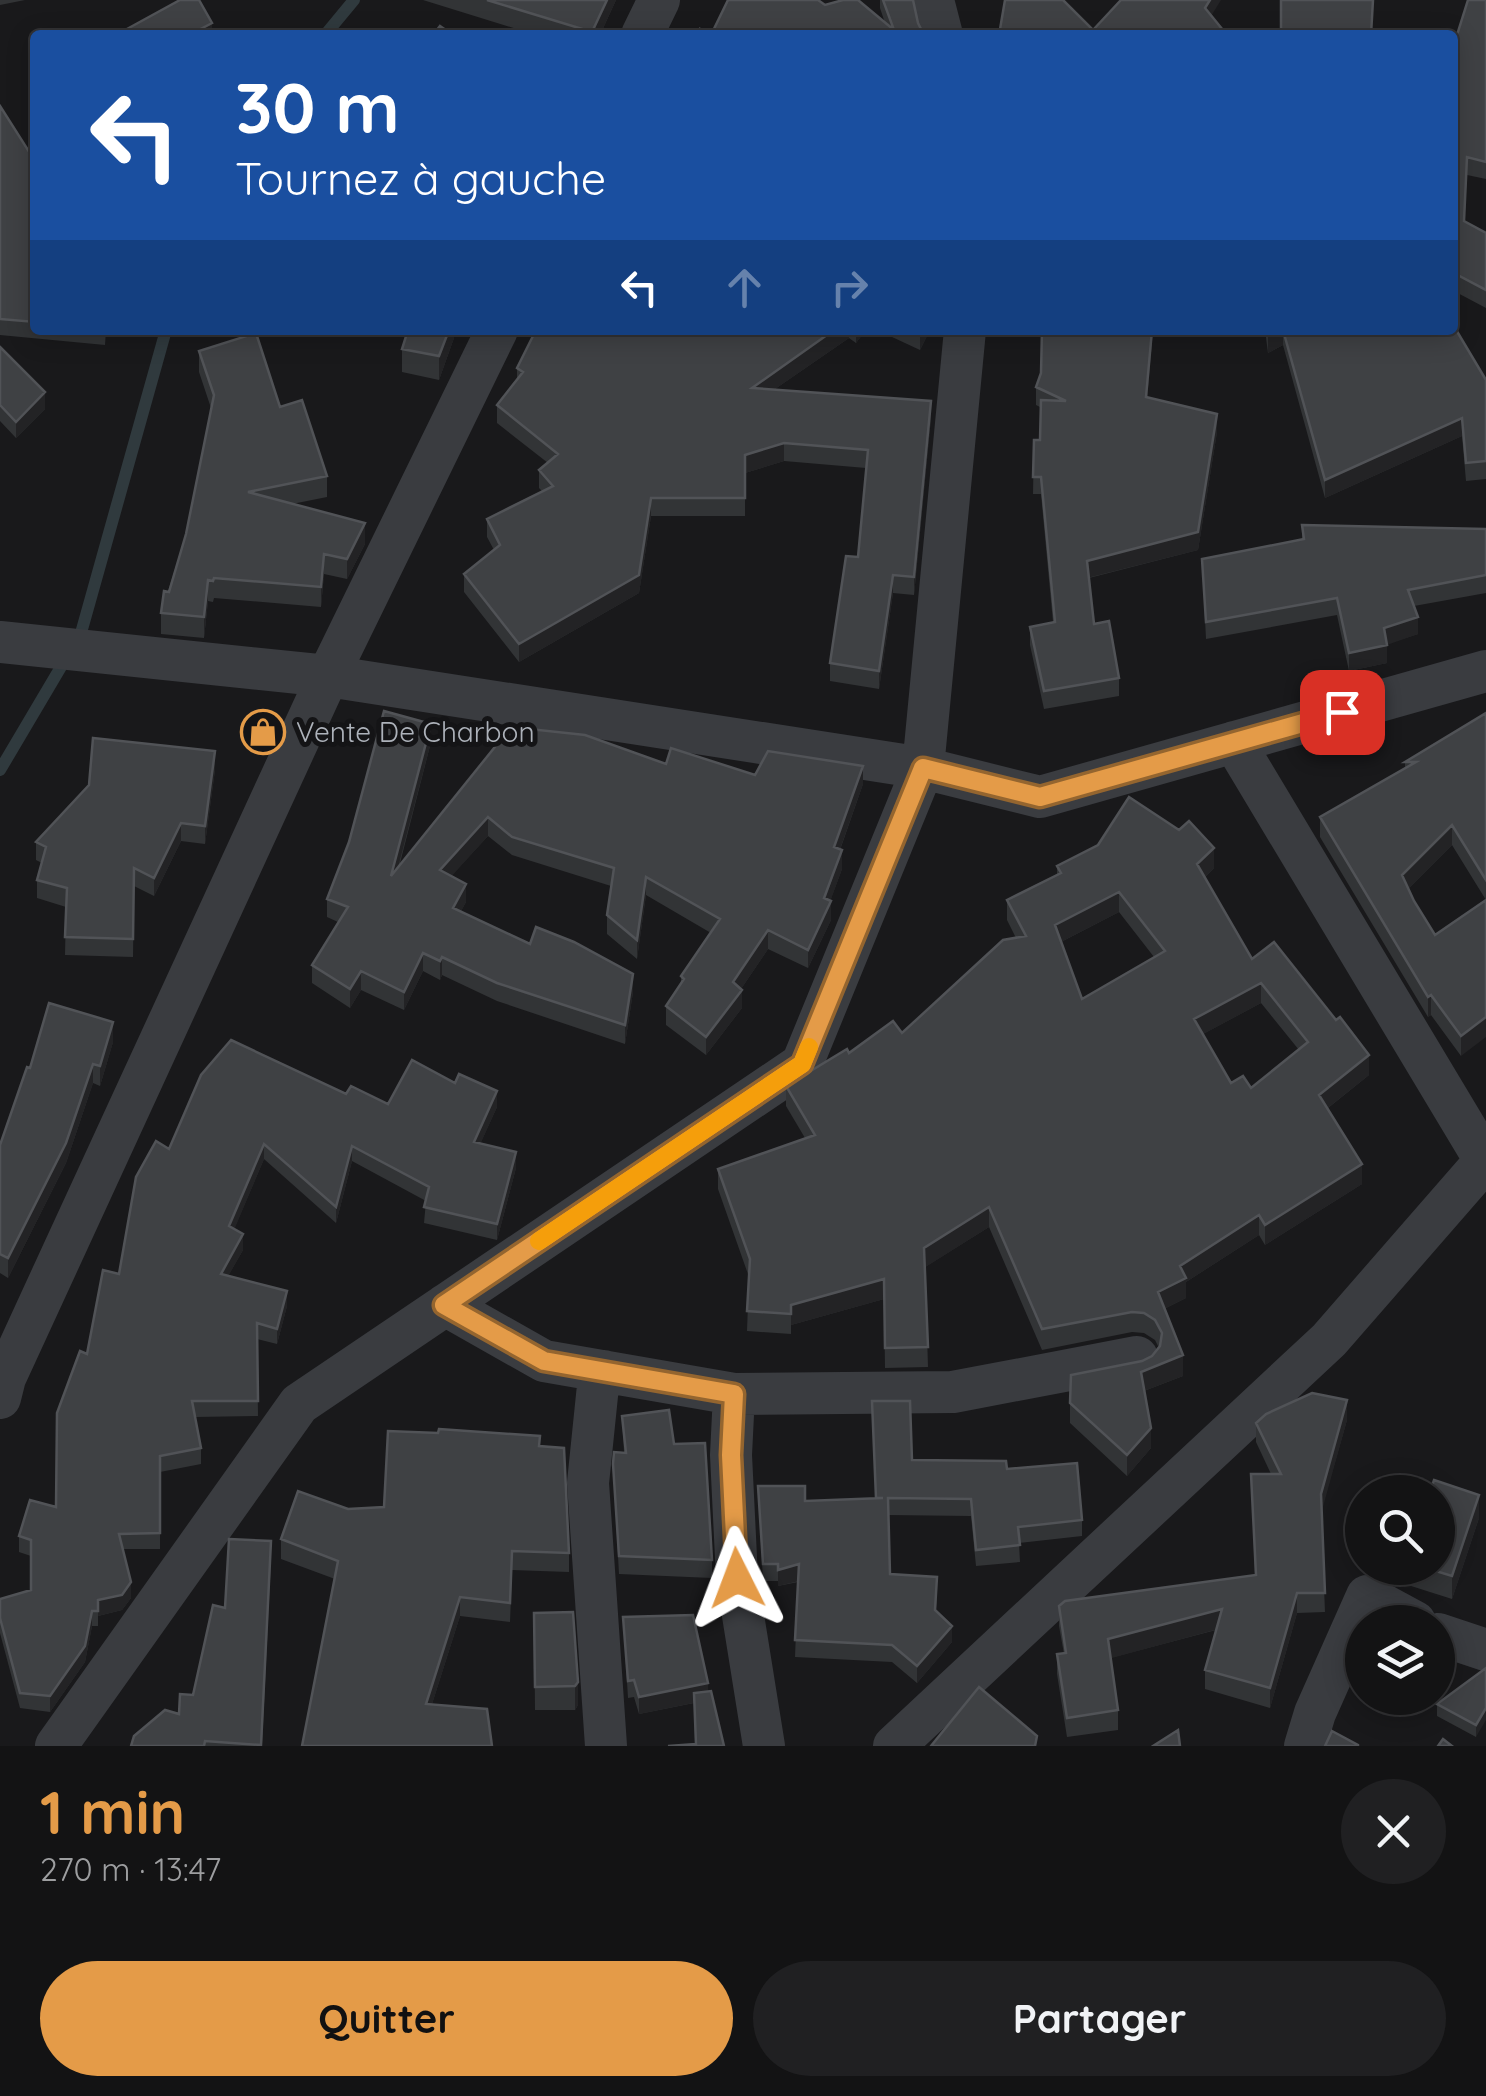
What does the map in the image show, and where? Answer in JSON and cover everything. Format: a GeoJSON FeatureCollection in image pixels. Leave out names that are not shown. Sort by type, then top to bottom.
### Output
{"type":"FeatureCollection","features":[{"type":"Feature","properties":{"kind":"street"},"geometry":{"type":"LineString","coordinates":[[644,30],[659,0]]}},
{"type":"Feature","properties":{"kind":"street"},"geometry":{"type":"LineString","coordinates":[[933,0],[941,30]]}},
{"type":"Feature","properties":{"kind":"street"},"geometry":{"type":"LineString","coordinates":[[0,1398],[5,1378],[328,676],[496,335]]}},
{"type":"Feature","properties":{"kind":"street"},"geometry":{"type":"LineString","coordinates":[[56,1746],[299,1404],[802,1064],[923,768],[965,335]]}},
{"type":"Feature","properties":{"kind":"street"},"geometry":{"type":"LineString","coordinates":[[0,642],[328,676],[923,768],[1040,797],[1486,671]]}},
{"type":"Feature","properties":{"kind":"street"},"geometry":{"type":"LineString","coordinates":[[894,1746],[1330,1340],[1485,1162],[1234,742]]}},
{"type":"Feature","properties":{"kind":"street"},"geometry":{"type":"LineString","coordinates":[[444,1305],[544,1361],[734,1394],[953,1392],[1137,1357]]}},
{"type":"Feature","properties":{"kind":"street"},"geometry":{"type":"LineString","coordinates":[[604,1372],[600,1376],[588,1483],[606,1746]]}},
{"type":"Feature","properties":{"kind":"street"},"geometry":{"type":"LineString","coordinates":[[734,1394],[731,1455],[737,1578],[764,1746]]}},
{"type":"Feature","properties":{"kind":"street"},"geometry":{"type":"LineString","coordinates":[[1363,1605],[1367,1596],[1384,1605]]}},
{"type":"Feature","properties":{"kind":"street"},"geometry":{"type":"LineString","coordinates":[[1455,1640],[1486,1650]]}},
{"type":"Feature","properties":{"kind":"street"},"geometry":{"type":"LineString","coordinates":[[1305,1746],[1345,1646]]}},
{"type":"Feature","properties":{"kind":"building"},"geometry":{"type":"Polygon","coordinates":[[[180,0],[199,0],[212,23],[199,30],[125,30],[180,0]]]}},
{"type":"Feature","properties":{"kind":"building"},"geometry":{"type":"Polygon","coordinates":[[[487,0],[607,0],[593,30],[487,0]]]}},
{"type":"Feature","properties":{"kind":"building"},"geometry":{"type":"Polygon","coordinates":[[[728,0],[818,0],[825,5],[858,0],[894,30],[713,30],[728,0]]]}},
{"type":"Feature","properties":{"kind":"building"},"geometry":{"type":"Polygon","coordinates":[[[883,0],[913,0],[922,30],[894,30],[883,0]]]}},
{"type":"Feature","properties":{"kind":"building"},"geometry":{"type":"Polygon","coordinates":[[[1005,0],[1063,0],[1093,30],[1000,30],[1005,0]]]}},
{"type":"Feature","properties":{"kind":"building"},"geometry":{"type":"Polygon","coordinates":[[[1121,0],[1210,0],[1205,8],[1223,30],[1093,30],[1121,0]]]}},
{"type":"Feature","properties":{"kind":"building"},"geometry":{"type":"Polygon","coordinates":[[[1281,0],[1373,0],[1371,30],[1281,30],[1281,0]]]}},
{"type":"Feature","properties":{"kind":"building"},"geometry":{"type":"Polygon","coordinates":[[[1468,0],[1486,0],[1486,162],[1467,157],[1464,221],[1486,233],[1486,290],[1458,275],[1458,32],[1468,0]]]}},
{"type":"Feature","properties":{"kind":"building"},"geometry":{"type":"Polygon","coordinates":[[[0,106],[30,153],[30,322],[0,319],[0,106]]]}},
{"type":"Feature","properties":{"kind":"building"},"geometry":{"type":"Polygon","coordinates":[[[1458,333],[1486,380],[1486,461],[1466,463],[1462,418],[1325,480],[1284,335],[1458,333]]]}},
{"type":"Feature","properties":{"kind":"building"},"geometry":{"type":"Polygon","coordinates":[[[257,335],[280,407],[302,400],[327,476],[248,492],[365,523],[347,559],[324,554],[321,587],[214,578],[208,580],[204,617],[161,613],[164,591],[169,592],[186,534],[214,395],[199,351],[257,335]]]}},
{"type":"Feature","properties":{"kind":"building"},"geometry":{"type":"Polygon","coordinates":[[[406,335],[447,335],[439,356],[402,349],[406,335]]]}},
{"type":"Feature","properties":{"kind":"building"},"geometry":{"type":"Polygon","coordinates":[[[534,335],[827,335],[752,388],[931,401],[914,577],[893,575],[879,671],[830,663],[846,556],[858,557],[868,450],[784,443],[745,455],[745,498],[651,498],[639,575],[519,644],[464,574],[500,545],[487,519],[553,486],[539,470],[558,454],[497,405],[523,372],[517,368],[534,335]]]}},
{"type":"Feature","properties":{"kind":"building"},"geometry":{"type":"Polygon","coordinates":[[[1042,335],[1152,335],[1146,397],[1217,414],[1198,532],[1087,561],[1094,624],[1109,621],[1119,678],[1044,691],[1030,627],[1055,622],[1041,477],[1033,477],[1034,440],[1040,440],[1041,400],[1066,401],[1036,387],[1041,373],[1042,335]]]}},
{"type":"Feature","properties":{"kind":"building"},"geometry":{"type":"Polygon","coordinates":[[[0,347],[45,392],[16,422],[0,405],[0,347]]]}},
{"type":"Feature","properties":{"kind":"building"},"geometry":{"type":"Polygon","coordinates":[[[1302,525],[1486,529],[1486,575],[1408,590],[1418,617],[1384,628],[1387,645],[1349,653],[1337,598],[1206,622],[1202,559],[1304,539],[1302,525]]]}},
{"type":"Feature","properties":{"kind":"building"},"geometry":{"type":"Polygon","coordinates":[[[384,711],[431,724],[391,876],[511,727],[585,735],[666,764],[671,748],[755,775],[768,751],[863,766],[834,847],[842,850],[824,898],[831,901],[808,950],[768,930],[733,982],[742,990],[706,1037],[666,1006],[684,979],[681,976],[720,919],[646,877],[637,940],[607,915],[614,868],[512,837],[488,817],[440,870],[466,884],[453,908],[530,944],[536,927],[574,942],[633,974],[625,1025],[497,983],[442,957],[440,961],[423,953],[404,992],[361,971],[350,989],[312,965],[348,907],[327,899],[349,842],[384,711]]]}},
{"type":"Feature","properties":{"kind":"building"},"geometry":{"type":"Polygon","coordinates":[[[1486,713],[1486,880],[1452,825],[1402,875],[1435,935],[1486,900],[1486,1017],[1461,1036],[1431,995],[1428,997],[1320,817],[1416,762],[1405,762],[1486,713]]]}},
{"type":"Feature","properties":{"kind":"building"},"geometry":{"type":"Polygon","coordinates":[[[93,738],[215,751],[205,826],[181,823],[154,878],[134,868],[133,939],[65,937],[67,888],[37,880],[46,847],[36,842],[89,785],[93,738]]]}},
{"type":"Feature","properties":{"kind":"building"},"geometry":{"type":"Polygon","coordinates":[[[1129,797],[1179,830],[1189,821],[1214,848],[1197,864],[1252,959],[1274,942],[1369,1055],[1319,1095],[1362,1164],[1265,1225],[1259,1215],[1180,1266],[1186,1278],[1158,1292],[1183,1355],[1141,1372],[1151,1428],[1127,1455],[1070,1403],[1071,1375],[1152,1356],[1160,1346],[1162,1333],[1155,1320],[1132,1312],[1042,1329],[989,1207],[924,1248],[928,1347],[885,1348],[884,1279],[791,1305],[791,1314],[747,1311],[750,1259],[718,1169],[815,1135],[786,1086],[847,1049],[849,1053],[893,1021],[902,1033],[1003,940],[1026,936],[1007,900],[1061,873],[1057,866],[1098,845],[1129,797]],[[1119,892],[1055,925],[1082,999],[1165,951],[1119,892]],[[1261,983],[1194,1019],[1231,1083],[1243,1076],[1251,1088],[1308,1042],[1261,983]]]}},
{"type":"Feature","properties":{"kind":"building"},"geometry":{"type":"Polygon","coordinates":[[[49,1003],[113,1022],[100,1066],[93,1064],[66,1143],[8,1258],[0,1254],[0,1145],[27,1067],[30,1068],[49,1003]]]}},
{"type":"Feature","properties":{"kind":"building"},"geometry":{"type":"Polygon","coordinates":[[[231,1040],[346,1094],[351,1086],[388,1104],[412,1060],[455,1083],[459,1074],[497,1091],[474,1142],[516,1152],[497,1224],[424,1207],[429,1187],[352,1146],[336,1207],[264,1144],[229,1226],[243,1234],[221,1274],[287,1291],[277,1329],[257,1323],[258,1401],[192,1401],[201,1448],[160,1456],[160,1533],[119,1534],[131,1582],[122,1595],[98,1600],[85,1646],[50,1696],[20,1693],[0,1618],[0,1599],[31,1590],[31,1540],[19,1536],[30,1500],[56,1507],[57,1413],[80,1351],[87,1354],[103,1270],[119,1274],[136,1177],[156,1141],[169,1149],[201,1075],[231,1040]]]}},
{"type":"Feature","properties":{"kind":"building"},"geometry":{"type":"Polygon","coordinates":[[[1312,1393],[1347,1400],[1321,1494],[1325,1593],[1297,1593],[1270,1688],[1205,1670],[1222,1609],[1108,1639],[1118,1710],[1067,1718],[1057,1654],[1066,1653],[1059,1606],[1065,1601],[1256,1575],[1251,1474],[1281,1474],[1256,1423],[1266,1414],[1312,1393]]]}},
{"type":"Feature","properties":{"kind":"building"},"geometry":{"type":"Polygon","coordinates":[[[872,1401],[910,1401],[912,1460],[1006,1461],[1007,1469],[1077,1463],[1082,1520],[1018,1527],[1020,1545],[976,1550],[971,1499],[888,1498],[890,1574],[937,1577],[935,1610],[952,1626],[917,1666],[892,1645],[795,1640],[799,1564],[778,1570],[778,1564],[763,1564],[758,1486],[805,1486],[805,1501],[883,1498],[876,1498],[872,1401]]]}},
{"type":"Feature","properties":{"kind":"building"},"geometry":{"type":"Polygon","coordinates":[[[669,1410],[674,1444],[705,1443],[712,1560],[619,1556],[613,1464],[614,1452],[626,1453],[622,1416],[669,1410]]]}},
{"type":"Feature","properties":{"kind":"building"},"geometry":{"type":"Polygon","coordinates":[[[439,1429],[540,1436],[539,1446],[564,1448],[569,1553],[512,1551],[510,1603],[460,1597],[426,1704],[487,1709],[492,1746],[302,1746],[338,1561],[281,1539],[298,1491],[348,1509],[384,1507],[388,1431],[438,1433],[439,1429]]]}},
{"type":"Feature","properties":{"kind":"building"},"geometry":{"type":"Polygon","coordinates":[[[1455,1487],[1479,1495],[1455,1567],[1455,1487]]]}},
{"type":"Feature","properties":{"kind":"building"},"geometry":{"type":"Polygon","coordinates":[[[229,1539],[271,1541],[261,1745],[205,1741],[204,1746],[131,1746],[134,1736],[165,1710],[179,1714],[180,1694],[193,1695],[213,1605],[225,1608],[229,1539]]]}},
{"type":"Feature","properties":{"kind":"building"},"geometry":{"type":"Polygon","coordinates":[[[573,1612],[578,1682],[575,1686],[535,1687],[534,1613],[573,1612]]]}},
{"type":"Feature","properties":{"kind":"building"},"geometry":{"type":"Polygon","coordinates":[[[693,1615],[708,1683],[639,1697],[634,1680],[628,1681],[623,1617],[693,1615]]]}},
{"type":"Feature","properties":{"kind":"building"},"geometry":{"type":"Polygon","coordinates":[[[1486,1668],[1486,1708],[1476,1725],[1455,1714],[1455,1691],[1486,1668]]]}},
{"type":"Feature","properties":{"kind":"building"},"geometry":{"type":"Polygon","coordinates":[[[979,1687],[1037,1736],[1035,1746],[931,1746],[979,1687]]]}},
{"type":"Feature","properties":{"kind":"building"},"geometry":{"type":"Polygon","coordinates":[[[711,1691],[724,1746],[668,1746],[696,1744],[694,1693],[711,1691]]]}},
{"type":"Feature","properties":{"kind":"building"},"geometry":{"type":"Polygon","coordinates":[[[1178,1730],[1180,1746],[1153,1746],[1178,1730]]]}},
{"type":"Feature","properties":{"kind":"building"},"geometry":{"type":"Polygon","coordinates":[[[1332,1731],[1358,1745],[1358,1746],[1325,1746],[1332,1731]]]}},
{"type":"Feature","properties":{"kind":"waterway"},"geometry":{"type":"LineString","coordinates":[[329,30],[354,0]]}},
{"type":"Feature","properties":{"kind":"waterway"},"geometry":{"type":"LineString","coordinates":[[0,770],[81,633],[165,335]]}},
{"type":"Feature","properties":{"kind":"slow traffic"},"geometry":{"type":"LineString","coordinates":[[539,1241],[802,1064],[809,1047]]}},
{"type":"Feature","properties":{"kind":"place","name":"Vente De Charbon"},"geometry":{"type":"Point","coordinates":[263,732]}},
{"type":"Feature","properties":{"kind":"route"},"geometry":{"type":"LineString","coordinates":[[737,1578],[731,1455],[734,1394],[544,1361],[444,1305],[802,1064],[923,768],[1040,797],[1342,712]]}}]}
